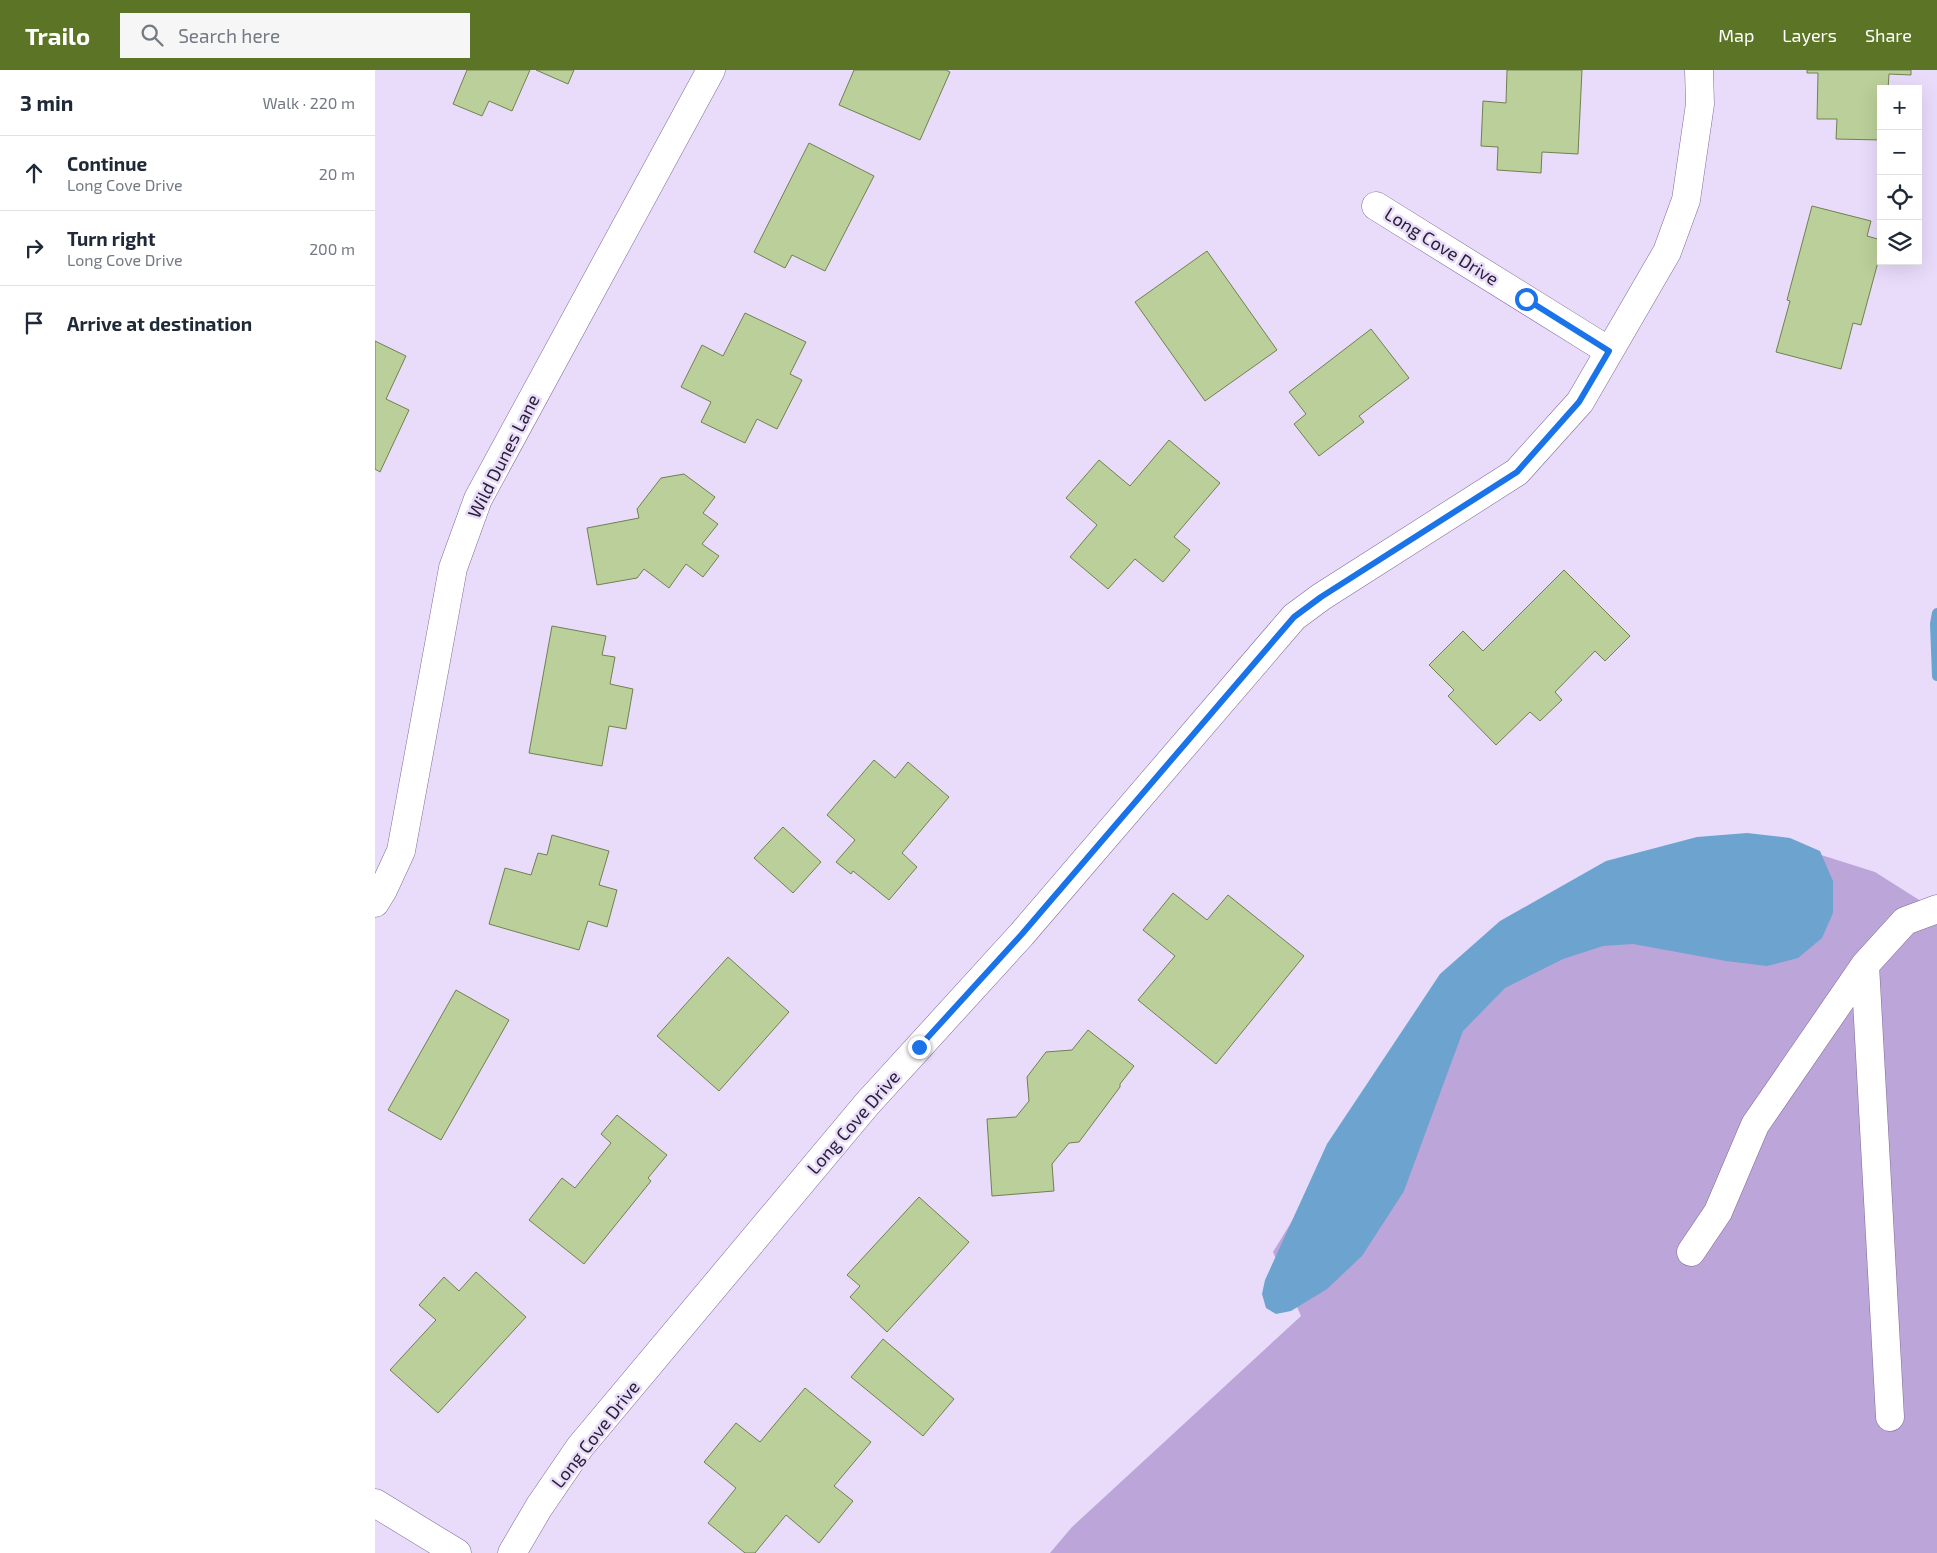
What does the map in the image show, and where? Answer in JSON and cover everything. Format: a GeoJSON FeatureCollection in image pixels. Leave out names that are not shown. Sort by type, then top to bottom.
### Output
{"type":"FeatureCollection","features":[{"type":"Feature","properties":{"kind":"street","name":"Wild Dunes Lane"},"geometry":{"type":"LineString","coordinates":[[375,903],[401,851],[453,568],[478,499],[711,70]]}},
{"type":"Feature","properties":{"kind":"street","name":"Long Cove Drive"},"geometry":{"type":"LineString","coordinates":[[512,1553],[539,1507],[581,1447],[867,1104],[1022,934],[1294,617],[1321,597],[1517,472],[1579,402],[1667,252],[1686,200],[1700,104],[1699,70]]}},
{"type":"Feature","properties":{"kind":"street","name":"Long Cove Drive"},"geometry":{"type":"LineString","coordinates":[[1376,206],[1609,351]]}},
{"type":"Feature","properties":{"kind":"street"},"geometry":{"type":"LineString","coordinates":[[1691,1252],[1718,1212],[1755,1125],[1865,965],[1905,921],[1936,909]]}},
{"type":"Feature","properties":{"kind":"street"},"geometry":{"type":"LineString","coordinates":[[1865,965],[1890,1417]]}},
{"type":"Feature","properties":{"kind":"street"},"geometry":{"type":"LineString","coordinates":[[375,1503],[457,1553]]}},
{"type":"Feature","properties":{"kind":"shaded area"},"geometry":{"type":"Polygon","coordinates":[[[1780,842],[1875,872],[1935,910],[1937,909],[1937,1553],[1050,1553],[1072,1527],[1301,1316],[1273,1252],[1420,1012],[1780,842]]]}},
{"type":"Feature","properties":{"kind":"water"},"geometry":{"type":"Polygon","coordinates":[[[1747,833],[1790,838],[1820,851],[1833,881],[1833,913],[1822,938],[1798,958],[1767,966],[1726,961],[1633,944],[1603,946],[1563,959],[1505,988],[1463,1031],[1404,1191],[1362,1256],[1327,1289],[1291,1311],[1276,1314],[1266,1308],[1262,1294],[1265,1280],[1327,1144],[1440,974],[1500,921],[1606,861],[1697,837],[1747,833]]]}},
{"type":"Feature","properties":{"kind":"building"},"geometry":{"type":"Polygon","coordinates":[[[467,70],[530,70],[512,111],[489,101],[482,116],[453,104],[467,70]]]}},
{"type":"Feature","properties":{"kind":"building"},"geometry":{"type":"Polygon","coordinates":[[[536,70],[574,70],[568,84],[536,70]]]}},
{"type":"Feature","properties":{"kind":"building"},"geometry":{"type":"Polygon","coordinates":[[[854,70],[946,70],[950,72],[920,140],[839,105],[854,70]]]}},
{"type":"Feature","properties":{"kind":"building"},"geometry":{"type":"Polygon","coordinates":[[[1507,70],[1582,70],[1578,154],[1542,152],[1541,173],[1497,170],[1498,147],[1481,146],[1483,101],[1506,103],[1507,70]]]}},
{"type":"Feature","properties":{"kind":"building"},"geometry":{"type":"Polygon","coordinates":[[[1807,70],[1911,70],[1911,75],[1889,74],[1888,85],[1877,85],[1877,140],[1836,139],[1837,119],[1817,119],[1818,73],[1807,73],[1807,70]]]}},
{"type":"Feature","properties":{"kind":"building"},"geometry":{"type":"Polygon","coordinates":[[[809,143],[874,176],[825,271],[792,255],[785,268],[754,252],[809,143]]]}},
{"type":"Feature","properties":{"kind":"building"},"geometry":{"type":"Polygon","coordinates":[[[1812,206],[1871,221],[1867,236],[1877,239],[1877,265],[1861,325],[1853,323],[1841,369],[1776,352],[1790,301],[1787,300],[1812,206]]]}},
{"type":"Feature","properties":{"kind":"building"},"geometry":{"type":"Polygon","coordinates":[[[1207,251],[1277,350],[1205,401],[1135,302],[1207,251]]]}},
{"type":"Feature","properties":{"kind":"building"},"geometry":{"type":"Polygon","coordinates":[[[745,313],[806,342],[790,374],[802,380],[777,429],[757,419],[745,443],[701,422],[711,402],[681,387],[702,345],[723,356],[745,313]]]}},
{"type":"Feature","properties":{"kind":"building"},"geometry":{"type":"Polygon","coordinates":[[[1371,329],[1409,378],[1359,416],[1364,422],[1319,456],[1294,424],[1306,414],[1289,392],[1371,329]]]}},
{"type":"Feature","properties":{"kind":"building"},"geometry":{"type":"Polygon","coordinates":[[[375,341],[406,356],[386,399],[409,410],[380,472],[375,469],[375,341]]]}},
{"type":"Feature","properties":{"kind":"building"},"geometry":{"type":"Polygon","coordinates":[[[1169,440],[1220,483],[1174,537],[1190,550],[1163,582],[1135,559],[1108,589],[1070,557],[1097,525],[1066,498],[1099,460],[1130,486],[1169,440]]]}},
{"type":"Feature","properties":{"kind":"building"},"geometry":{"type":"Polygon","coordinates":[[[684,474],[715,497],[703,513],[718,524],[702,544],[719,556],[703,577],[686,564],[669,588],[644,569],[637,578],[597,585],[587,528],[639,518],[637,509],[661,478],[684,474]]]}},
{"type":"Feature","properties":{"kind":"building"},"geometry":{"type":"Polygon","coordinates":[[[1564,570],[1630,636],[1605,661],[1595,651],[1555,692],[1562,700],[1540,721],[1530,712],[1496,745],[1448,696],[1454,690],[1429,665],[1463,631],[1483,651],[1564,570]]]}},
{"type":"Feature","properties":{"kind":"building"},"geometry":{"type":"Polygon","coordinates":[[[552,626],[606,636],[602,655],[615,657],[610,684],[633,689],[626,729],[609,726],[602,766],[529,753],[552,626]]]}},
{"type":"Feature","properties":{"kind":"building"},"geometry":{"type":"Polygon","coordinates":[[[874,760],[895,778],[908,762],[949,797],[902,853],[917,867],[889,900],[853,871],[851,874],[836,862],[855,840],[827,815],[874,760]]]}},
{"type":"Feature","properties":{"kind":"building"},"geometry":{"type":"Polygon","coordinates":[[[783,827],[821,862],[793,893],[754,858],[783,827]]]}},
{"type":"Feature","properties":{"kind":"building"},"geometry":{"type":"Polygon","coordinates":[[[552,835],[609,851],[599,885],[617,890],[607,927],[588,921],[579,950],[489,924],[505,868],[531,875],[538,853],[547,855],[552,835]]]}},
{"type":"Feature","properties":{"kind":"building"},"geometry":{"type":"Polygon","coordinates":[[[1173,893],[1207,920],[1228,895],[1304,956],[1216,1064],[1138,1000],[1175,956],[1143,930],[1173,893]]]}},
{"type":"Feature","properties":{"kind":"building"},"geometry":{"type":"Polygon","coordinates":[[[728,957],[789,1012],[719,1091],[657,1036],[728,957]]]}},
{"type":"Feature","properties":{"kind":"building"},"geometry":{"type":"Polygon","coordinates":[[[456,990],[509,1020],[441,1140],[388,1110],[456,990]]]}},
{"type":"Feature","properties":{"kind":"building"},"geometry":{"type":"Polygon","coordinates":[[[1088,1030],[1134,1066],[1079,1142],[1069,1143],[1052,1164],[1054,1191],[992,1196],[987,1119],[1016,1117],[1029,1101],[1027,1077],[1046,1052],[1072,1050],[1088,1030]]]}},
{"type":"Feature","properties":{"kind":"building"},"geometry":{"type":"Polygon","coordinates":[[[617,1115],[667,1155],[648,1178],[651,1181],[584,1264],[529,1220],[562,1178],[575,1188],[611,1143],[601,1134],[617,1115]]]}},
{"type":"Feature","properties":{"kind":"building"},"geometry":{"type":"Polygon","coordinates":[[[919,1197],[969,1242],[887,1332],[850,1297],[860,1286],[847,1275],[919,1197]]]}},
{"type":"Feature","properties":{"kind":"building"},"geometry":{"type":"Polygon","coordinates":[[[476,1272],[526,1317],[438,1413],[390,1370],[436,1320],[419,1305],[444,1277],[459,1291],[476,1272]]]}},
{"type":"Feature","properties":{"kind":"building"},"geometry":{"type":"Polygon","coordinates":[[[883,1339],[954,1399],[923,1436],[851,1377],[883,1339]]]}},
{"type":"Feature","properties":{"kind":"building"},"geometry":{"type":"Polygon","coordinates":[[[805,1388],[871,1442],[834,1486],[853,1501],[819,1543],[786,1515],[755,1553],[745,1553],[708,1523],[736,1488],[704,1462],[736,1423],[760,1442],[805,1388]]]}},
{"type":"Feature","properties":{"kind":"waterway"},"geometry":{"type":"LineString","coordinates":[[1937,613],[1935,624],[1937,676]]}},
{"type":"Feature","properties":{"kind":"route"},"geometry":{"type":"LineString","coordinates":[[919,1047],[1022,934],[1294,617],[1321,597],[1517,472],[1579,402],[1609,351],[1526,299]]}}]}
